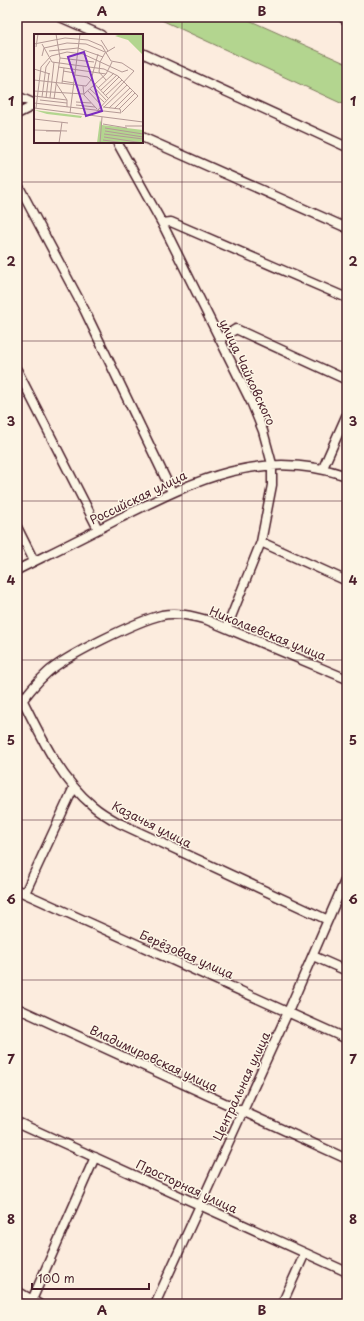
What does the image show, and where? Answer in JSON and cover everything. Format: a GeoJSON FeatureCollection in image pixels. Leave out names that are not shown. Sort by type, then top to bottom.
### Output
{"type":"FeatureCollection","features":[{"type":"Feature","properties":{"kind":"street"},"geometry":{"type":"LineString","coordinates":[[60,17],[99,34]]}},
{"type":"Feature","properties":{"kind":"street"},"geometry":{"type":"LineString","coordinates":[[143,53],[347,147]]}},
{"type":"Feature","properties":{"kind":"street"},"geometry":{"type":"LineString","coordinates":[[17,96],[34,104]]}},
{"type":"Feature","properties":{"kind":"street"},"geometry":{"type":"LineString","coordinates":[[17,114],[34,106]]}},
{"type":"Feature","properties":{"kind":"street"},"geometry":{"type":"LineString","coordinates":[[143,137],[347,228]]}},
{"type":"Feature","properties":{"kind":"street","name":"улица Чайковского"},"geometry":{"type":"LineString","coordinates":[[118,143],[162,223],[252,404],[263,431],[272,464],[272,485],[261,542],[227,627]]}},
{"type":"Feature","properties":{"kind":"street"},"geometry":{"type":"LineString","coordinates":[[17,183],[84,309],[172,492]]}},
{"type":"Feature","properties":{"kind":"street"},"geometry":{"type":"LineString","coordinates":[[162,223],[171,222],[347,298]]}},
{"type":"Feature","properties":{"kind":"street"},"geometry":{"type":"LineString","coordinates":[[220,339],[236,329],[347,380]]}},
{"type":"Feature","properties":{"kind":"street"},"geometry":{"type":"LineString","coordinates":[[17,370],[98,529]]}},
{"type":"Feature","properties":{"kind":"street"},"geometry":{"type":"LineString","coordinates":[[322,468],[347,414]]}},
{"type":"Feature","properties":{"kind":"street","name":"Российская улица"},"geometry":{"type":"LineString","coordinates":[[17,570],[172,492],[225,472],[272,464],[322,468],[347,476]]}},
{"type":"Feature","properties":{"kind":"street"},"geometry":{"type":"LineString","coordinates":[[17,527],[34,562]]}},
{"type":"Feature","properties":{"kind":"street"},"geometry":{"type":"LineString","coordinates":[[261,542],[347,581]]}},
{"type":"Feature","properties":{"kind":"street","name":"Николаевская улица"},"geometry":{"type":"LineString","coordinates":[[17,708],[22,700],[48,672],[54,668],[76,654],[148,620],[163,615],[187,615],[227,627],[347,679]]}},
{"type":"Feature","properties":{"kind":"street","name":"Казачья улица"},"geometry":{"type":"LineString","coordinates":[[17,689],[57,764],[74,787],[93,807],[119,823],[328,920]]}},
{"type":"Feature","properties":{"kind":"street"},"geometry":{"type":"LineString","coordinates":[[25,893],[74,787]]}},
{"type":"Feature","properties":{"kind":"street","name":"Центральная улица"},"geometry":{"type":"LineString","coordinates":[[155,1304],[288,1012],[347,876]]}},
{"type":"Feature","properties":{"kind":"street","name":"Берёзовая улица"},"geometry":{"type":"LineString","coordinates":[[17,890],[347,1039]]}},
{"type":"Feature","properties":{"kind":"street"},"geometry":{"type":"LineString","coordinates":[[313,956],[347,971]]}},
{"type":"Feature","properties":{"kind":"street","name":"Владимировская улица"},"geometry":{"type":"LineString","coordinates":[[17,1008],[347,1159]]}},
{"type":"Feature","properties":{"kind":"street","name":"Просторная улица"},"geometry":{"type":"LineString","coordinates":[[17,1122],[347,1272]]}},
{"type":"Feature","properties":{"kind":"street"},"geometry":{"type":"LineString","coordinates":[[17,1291],[36,1302],[95,1157]]}},
{"type":"Feature","properties":{"kind":"street"},"geometry":{"type":"LineString","coordinates":[[282,1304],[305,1253]]}},
{"type":"Feature","properties":{"kind":"green space"},"geometry":{"type":"Polygon","coordinates":[[[155,17],[242,17],[347,64],[347,106],[155,17]]]}}]}
